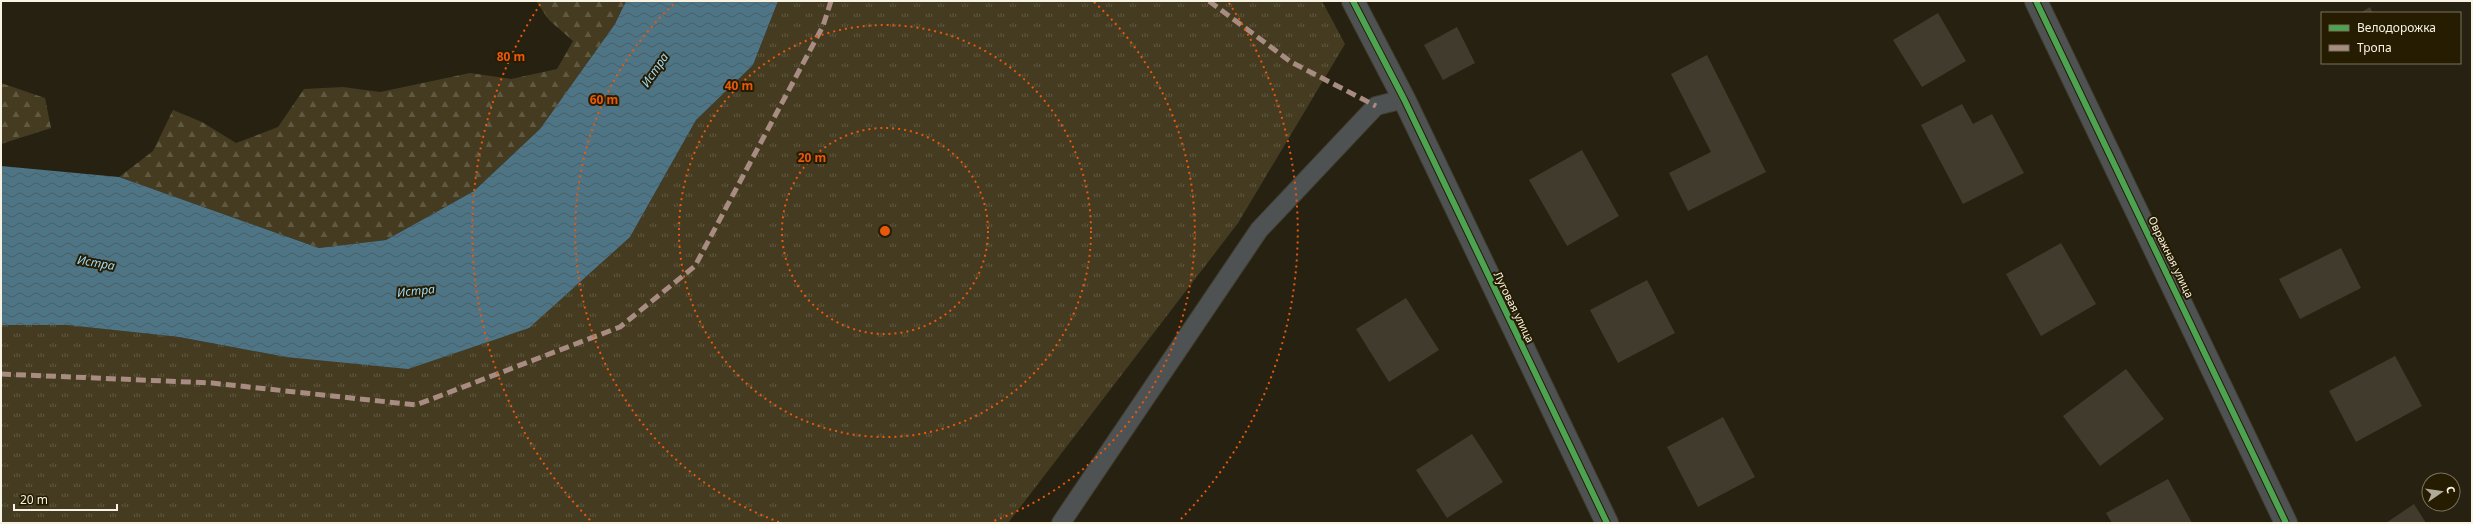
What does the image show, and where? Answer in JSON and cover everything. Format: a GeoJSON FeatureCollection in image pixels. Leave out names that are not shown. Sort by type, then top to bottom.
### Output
{"type":"FeatureCollection","features":[{"type":"Feature","properties":{"kind":"street"},"geometry":{"type":"LineString","coordinates":[[1353,1],[1404,99]]}},
{"type":"Feature","properties":{"kind":"street","name":"Овражная улица"},"geometry":{"type":"LineString","coordinates":[[2036,1],[2286,523]]}},
{"type":"Feature","properties":{"kind":"street","name":"Луговая улица"},"geometry":{"type":"LineString","coordinates":[[1404,99],[1607,523]]}},
{"type":"Feature","properties":{"kind":"lane"},"geometry":{"type":"LineString","coordinates":[[1061,523],[1259,230],[1376,106],[1404,99]]}},
{"type":"Feature","properties":{"kind":"green space"},"geometry":{"type":"Polygon","coordinates":[[[536,1],[626,1],[615,24],[540,129],[474,191],[386,240],[319,248],[119,177],[153,151],[173,110],[202,122],[236,143],[278,127],[304,89],[343,87],[380,92],[470,73],[511,79],[557,69],[573,41],[549,20],[536,1]]]}},
{"type":"Feature","properties":{"kind":"green space"},"geometry":{"type":"Polygon","coordinates":[[[778,1],[1322,1],[1345,44],[1238,223],[1008,523],[1,523],[1,325],[67,325],[179,337],[286,357],[630,237],[696,120],[753,65],[778,1]]]}},
{"type":"Feature","properties":{"kind":"green space"},"geometry":{"type":"Polygon","coordinates":[[[1,83],[45,98],[51,128],[1,144],[1,83]]]}},
{"type":"Feature","properties":{"kind":"water","name":"Истра"},"geometry":{"type":"Polygon","coordinates":[[[626,1],[778,1],[753,65],[696,120],[630,237],[529,328],[408,369],[286,357],[179,337],[67,325],[1,325],[1,166],[119,177],[319,248],[386,240],[474,191],[540,129],[615,24],[626,1]]]}},
{"type":"Feature","properties":{"kind":"building"},"geometry":{"type":"Polygon","coordinates":[[[2370,7],[2372,12],[2362,12],[2370,7]]]}},
{"type":"Feature","properties":{"kind":"building"},"geometry":{"type":"Polygon","coordinates":[[[1938,13],[1966,61],[1922,87],[1893,40],[1938,13]]]}},
{"type":"Feature","properties":{"kind":"building"},"geometry":{"type":"Polygon","coordinates":[[[1457,27],[1475,63],[1443,80],[1424,45],[1457,27]]]}},
{"type":"Feature","properties":{"kind":"building"},"geometry":{"type":"Polygon","coordinates":[[[1707,55],[1766,172],[1688,211],[1669,173],[1711,152],[1671,74],[1707,55]]]}},
{"type":"Feature","properties":{"kind":"building"},"geometry":{"type":"Polygon","coordinates":[[[1962,104],[1973,124],[1992,114],[2024,173],[1963,204],[1921,125],[1962,104]]]}},
{"type":"Feature","properties":{"kind":"building"},"geometry":{"type":"Polygon","coordinates":[[[1582,150],[1619,216],[1567,246],[1529,180],[1582,150]]]}},
{"type":"Feature","properties":{"kind":"building"},"geometry":{"type":"Polygon","coordinates":[[[2061,243],[2096,304],[2041,336],[2006,274],[2061,243]]]}},
{"type":"Feature","properties":{"kind":"building"},"geometry":{"type":"Polygon","coordinates":[[[2341,248],[2361,288],[2300,319],[2279,279],[2341,248]]]}},
{"type":"Feature","properties":{"kind":"building"},"geometry":{"type":"Polygon","coordinates":[[[1647,280],[1675,333],[1618,363],[1590,310],[1647,280]]]}},
{"type":"Feature","properties":{"kind":"building"},"geometry":{"type":"Polygon","coordinates":[[[1406,298],[1439,350],[1389,382],[1356,329],[1406,298]]]}},
{"type":"Feature","properties":{"kind":"building"},"geometry":{"type":"Polygon","coordinates":[[[2395,356],[2422,406],[2356,442],[2329,391],[2395,356]]]}},
{"type":"Feature","properties":{"kind":"building"},"geometry":{"type":"Polygon","coordinates":[[[2126,369],[2164,419],[2100,466],[2063,416],[2126,369]]]}},
{"type":"Feature","properties":{"kind":"building"},"geometry":{"type":"Polygon","coordinates":[[[1723,417],[1755,477],[1698,507],[1667,447],[1723,417]]]}},
{"type":"Feature","properties":{"kind":"building"},"geometry":{"type":"Polygon","coordinates":[[[1472,434],[1503,482],[1447,518],[1416,470],[1472,434]]]}},
{"type":"Feature","properties":{"kind":"building"},"geometry":{"type":"Polygon","coordinates":[[[2168,479],[2192,523],[2112,523],[2106,513],[2168,479]]]}},
{"type":"Feature","properties":{"kind":"building"},"geometry":{"type":"Polygon","coordinates":[[[2414,504],[2426,523],[2386,523],[2414,504]]]}},
{"type":"Feature","properties":{"kind":"marked path"},"geometry":{"type":"LineString","coordinates":[[1,374],[212,383],[416,405],[620,327],[695,266],[823,26],[831,1]]}},
{"type":"Feature","properties":{"kind":"marked path"},"geometry":{"type":"LineString","coordinates":[[1209,1],[1291,62],[1376,106]]}},
{"type":"Feature","properties":{"kind":"cycle path"},"geometry":{"type":"LineString","coordinates":[[1353,1],[1404,99],[1607,523]]}},
{"type":"Feature","properties":{"kind":"cycle path"},"geometry":{"type":"LineString","coordinates":[[2036,1],[2286,523]]}}]}
